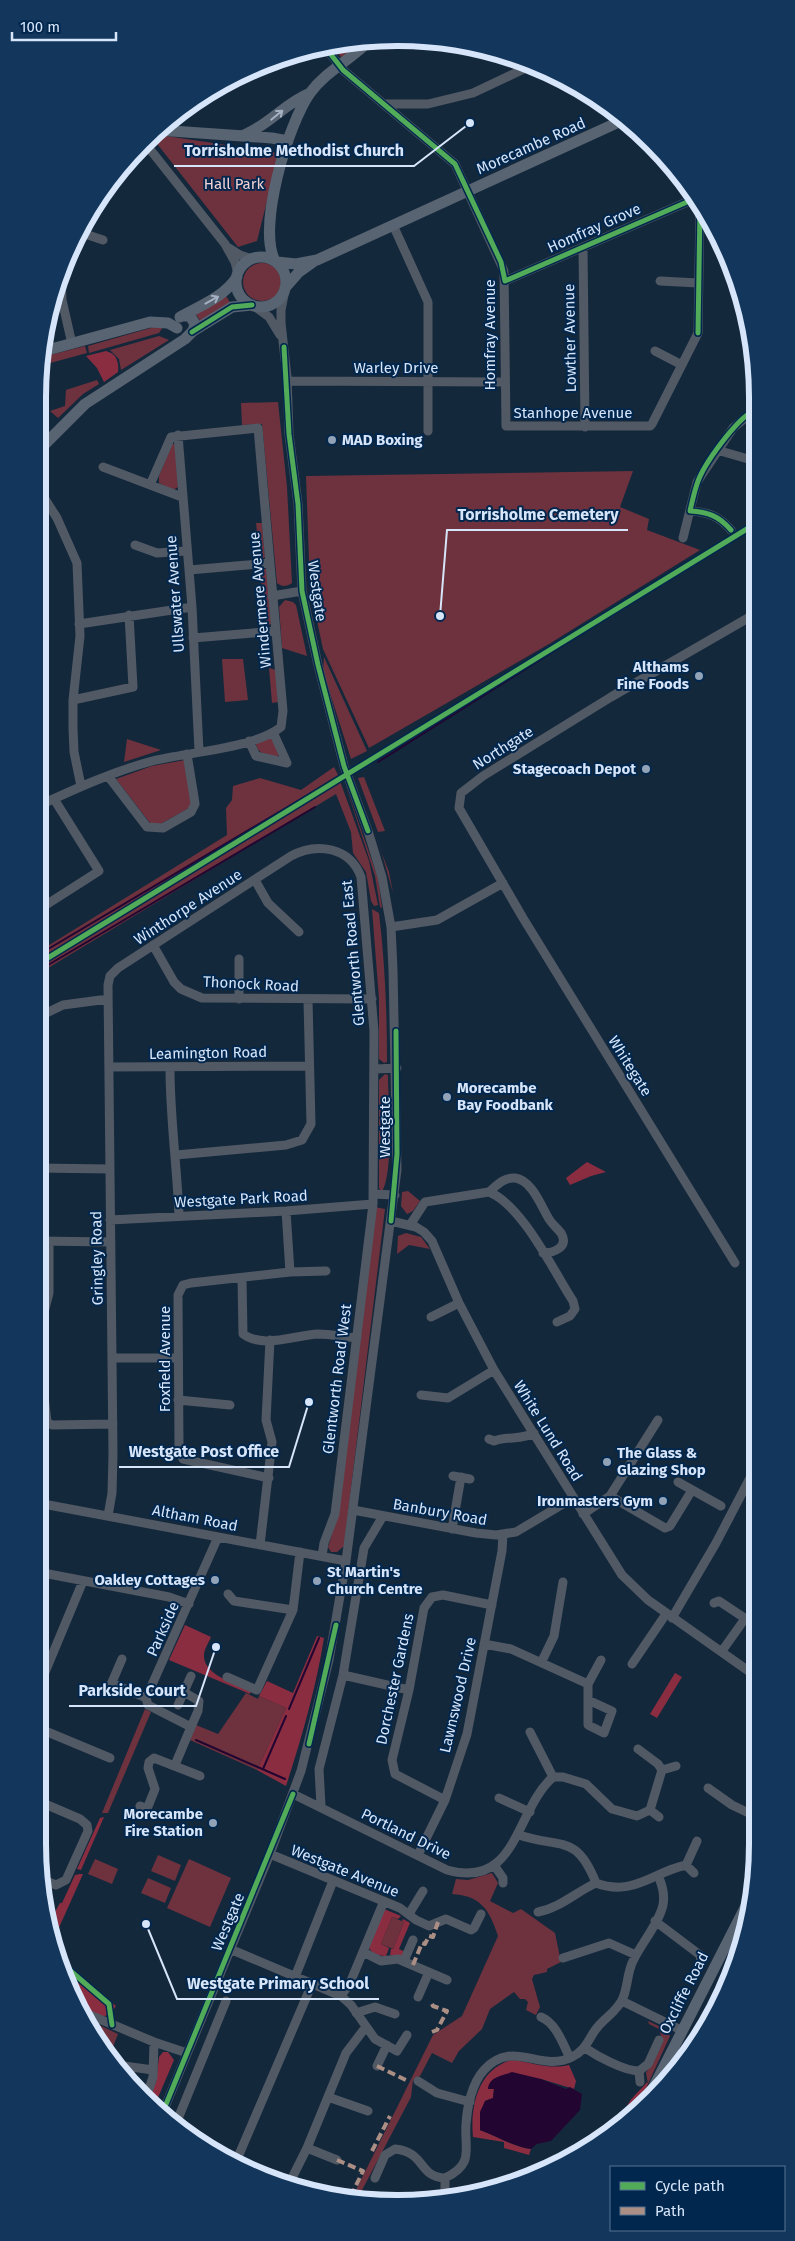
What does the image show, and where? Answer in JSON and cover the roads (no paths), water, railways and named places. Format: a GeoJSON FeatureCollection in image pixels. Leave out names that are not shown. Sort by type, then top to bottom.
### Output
{"type":"FeatureCollection","features":[{"type":"Feature","properties":{"kind":"main road"},"geometry":{"type":"LineString","coordinates":[[162,354],[174,340],[177,320],[225,291],[242,267],[252,259],[263,240],[270,220],[288,141],[298,113],[310,93],[360,48]]}},
{"type":"Feature","properties":{"kind":"main road"},"geometry":{"type":"LineString","coordinates":[[242,135],[271,120],[294,99],[310,93]]}},
{"type":"Feature","properties":{"kind":"main road","name":"Morecambe Road"},"geometry":{"type":"LineString","coordinates":[[285,289],[300,272],[317,260],[617,124]]}},
{"type":"Feature","properties":{"kind":"main road"},"geometry":{"type":"LineString","coordinates":[[169,131],[242,135],[288,141]]}},
{"type":"Feature","properties":{"kind":"main road"},"geometry":{"type":"LineString","coordinates":[[46,443],[85,404],[180,344],[193,331],[232,307],[267,306],[274,303],[285,289],[285,275],[276,262],[269,244],[270,220]]}},
{"type":"Feature","properties":{"kind":"main road"},"geometry":{"type":"LineString","coordinates":[[252,259],[264,257],[276,262]]}},
{"type":"Feature","properties":{"kind":"main road","name":"Morecambe Road"},"geometry":{"type":"LineString","coordinates":[[276,262],[296,264],[317,260]]}},
{"type":"Feature","properties":{"kind":"main road"},"geometry":{"type":"LineString","coordinates":[[237,276],[241,296],[253,305]]}},
{"type":"Feature","properties":{"kind":"main road"},"geometry":{"type":"LineString","coordinates":[[49,350],[150,322],[164,316],[182,316],[193,319],[195,324],[193,331]]}},
{"type":"Feature","properties":{"kind":"main road"},"geometry":{"type":"LineString","coordinates":[[150,322],[168,323],[183,334],[193,331]]}},
{"type":"Feature","properties":{"kind":"main road","name":"Oxcliffe Road"},"geometry":{"type":"LineString","coordinates":[[656,2081],[742,1914]]}},
{"type":"Feature","properties":{"kind":"street","name":"Homfray Avenue"},"geometry":{"type":"LineString","coordinates":[[329,53],[338,66],[386,104],[455,164],[468,191],[501,262],[505,281],[504,382],[506,426]]}},
{"type":"Feature","properties":{"kind":"street"},"geometry":{"type":"LineString","coordinates":[[386,104],[428,104],[473,93],[523,70]]}},
{"type":"Feature","properties":{"kind":"street"},"geometry":{"type":"LineString","coordinates":[[149,149],[225,244],[235,262],[237,276]]}},
{"type":"Feature","properties":{"kind":"street","name":"Homfray Grove"},"geometry":{"type":"LineString","coordinates":[[505,281],[689,201]]}},
{"type":"Feature","properties":{"kind":"street","name":"Stanhope Avenue"},"geometry":{"type":"LineString","coordinates":[[506,426],[585,428],[650,426],[657,418],[698,333],[700,218]]}},
{"type":"Feature","properties":{"kind":"street"},"geometry":{"type":"LineString","coordinates":[[393,226],[428,302],[428,431]]}},
{"type":"Feature","properties":{"kind":"street"},"geometry":{"type":"LineString","coordinates":[[86,234],[103,240]]}},
{"type":"Feature","properties":{"kind":"street"},"geometry":{"type":"LineString","coordinates":[[225,244],[240,255],[252,259]]}},
{"type":"Feature","properties":{"kind":"street","name":"Lowther Avenue"},"geometry":{"type":"LineString","coordinates":[[583,247],[585,428]]}},
{"type":"Feature","properties":{"kind":"street"},"geometry":{"type":"LineString","coordinates":[[660,281],[698,283]]}},
{"type":"Feature","properties":{"kind":"street","name":"Westgate"},"geometry":{"type":"LineString","coordinates":[[165,2107],[270,1854],[293,1794],[319,1707],[338,1614],[346,1561],[395,1195],[398,1154],[397,1068],[391,927],[379,865],[344,766],[302,591],[298,504],[288,434],[287,381],[280,317],[285,289]]}},
{"type":"Feature","properties":{"kind":"street"},"geometry":{"type":"LineString","coordinates":[[62,295],[72,344]]}},
{"type":"Feature","properties":{"kind":"street","name":"Westgate"},"geometry":{"type":"LineString","coordinates":[[253,305],[271,320],[284,347]]}},
{"type":"Feature","properties":{"kind":"street"},"geometry":{"type":"LineString","coordinates":[[655,351],[682,365]]}},
{"type":"Feature","properties":{"kind":"street","name":"Warley Drive"},"geometry":{"type":"LineString","coordinates":[[287,381],[504,382]]}},
{"type":"Feature","properties":{"kind":"street"},"geometry":{"type":"LineString","coordinates":[[683,538],[697,482],[733,428],[749,414]]}},
{"type":"Feature","properties":{"kind":"street","name":"Windermere Avenue"},"geometry":{"type":"LineString","coordinates":[[178,435],[258,428],[283,720],[281,727],[274,732]]}},
{"type":"Feature","properties":{"kind":"street"},"geometry":{"type":"LineString","coordinates":[[150,485],[168,440],[178,435]]}},
{"type":"Feature","properties":{"kind":"street","name":"Ullswater Avenue"},"geometry":{"type":"LineString","coordinates":[[178,435],[192,607],[199,751]]}},
{"type":"Feature","properties":{"kind":"street"},"geometry":{"type":"LineString","coordinates":[[718,450],[749,459]]}},
{"type":"Feature","properties":{"kind":"street"},"geometry":{"type":"LineString","coordinates":[[103,467],[182,497]]}},
{"type":"Feature","properties":{"kind":"street"},"geometry":{"type":"LineString","coordinates":[[46,501],[57,518],[77,564],[80,636],[73,700],[74,752],[81,786]]}},
{"type":"Feature","properties":{"kind":"street"},"geometry":{"type":"LineString","coordinates":[[690,511],[708,512],[722,520],[731,530]]}},
{"type":"Feature","properties":{"kind":"street"},"geometry":{"type":"LineString","coordinates":[[135,545],[157,553],[186,551]]}},
{"type":"Feature","properties":{"kind":"street"},"geometry":{"type":"LineString","coordinates":[[189,570],[270,562]]}},
{"type":"Feature","properties":{"kind":"street"},"geometry":{"type":"LineString","coordinates":[[272,596],[302,591]]}},
{"type":"Feature","properties":{"kind":"street"},"geometry":{"type":"LineString","coordinates":[[79,624],[192,607]]}},
{"type":"Feature","properties":{"kind":"street"},"geometry":{"type":"LineString","coordinates":[[73,700],[133,686],[129,616]]}},
{"type":"Feature","properties":{"kind":"street","name":"Northgate"},"geometry":{"type":"LineString","coordinates":[[503,883],[459,808],[458,801],[461,792],[611,697],[749,617]]}},
{"type":"Feature","properties":{"kind":"street"},"geometry":{"type":"LineString","coordinates":[[193,638],[276,631]]}},
{"type":"Feature","properties":{"kind":"street"},"geometry":{"type":"LineString","coordinates":[[46,802],[81,786],[151,762],[249,742],[274,732],[287,763],[256,756],[249,742]]}},
{"type":"Feature","properties":{"kind":"street"},"geometry":{"type":"LineString","coordinates":[[108,776],[147,827],[163,828],[191,812],[194,804],[187,754]]}},
{"type":"Feature","properties":{"kind":"street"},"geometry":{"type":"LineString","coordinates":[[46,905],[99,872],[54,798]]}},
{"type":"Feature","properties":{"kind":"street","name":"Glentworth Road East"},"geometry":{"type":"LineString","coordinates":[[302,850],[330,849],[348,857],[359,870],[363,887],[372,999],[375,1069],[373,1199]]}},
{"type":"Feature","properties":{"kind":"street","name":"Winthorpe Avenue"},"geometry":{"type":"LineString","coordinates":[[108,999],[110,976],[118,968],[302,850]]}},
{"type":"Feature","properties":{"kind":"street"},"geometry":{"type":"LineString","coordinates":[[255,880],[268,903],[299,932]]}},
{"type":"Feature","properties":{"kind":"street"},"geometry":{"type":"LineString","coordinates":[[391,927],[437,920],[503,883]]}},
{"type":"Feature","properties":{"kind":"street","name":"Whitegate"},"geometry":{"type":"LineString","coordinates":[[503,883],[735,1263]]}},
{"type":"Feature","properties":{"kind":"street","name":"Thonock Road"},"geometry":{"type":"LineString","coordinates":[[153,945],[174,982],[181,989],[202,998],[372,999]]}},
{"type":"Feature","properties":{"kind":"street"},"geometry":{"type":"LineString","coordinates":[[239,959],[239,998]]}},
{"type":"Feature","properties":{"kind":"street"},"geometry":{"type":"LineString","coordinates":[[46,1013],[63,1005],[108,999]]}},
{"type":"Feature","properties":{"kind":"street","name":"Gringley Road"},"geometry":{"type":"LineString","coordinates":[[108,999],[113,1358],[112,1481],[108,1516]]}},
{"type":"Feature","properties":{"kind":"street"},"geometry":{"type":"LineString","coordinates":[[176,1155],[286,1145],[302,1140],[311,1124],[308,1066],[308,1000]]}},
{"type":"Feature","properties":{"kind":"street","name":"Leamington Road"},"geometry":{"type":"LineString","coordinates":[[109,1067],[308,1066]]}},
{"type":"Feature","properties":{"kind":"street"},"geometry":{"type":"LineString","coordinates":[[170,1068],[170,1112],[176,1155],[179,1216]]}},
{"type":"Feature","properties":{"kind":"street"},"geometry":{"type":"LineString","coordinates":[[375,1069],[397,1068]]}},
{"type":"Feature","properties":{"kind":"street"},"geometry":{"type":"LineString","coordinates":[[46,1168],[110,1169]]}},
{"type":"Feature","properties":{"kind":"street"},"geometry":{"type":"LineString","coordinates":[[488,1192],[504,1180],[516,1178],[526,1184],[540,1202],[550,1220],[562,1234],[563,1241],[560,1249],[553,1253],[543,1253]]}},
{"type":"Feature","properties":{"kind":"street"},"geometry":{"type":"LineString","coordinates":[[410,1225],[425,1202],[488,1192],[497,1195],[517,1212],[573,1301],[575,1309],[570,1316],[556,1322]]}},
{"type":"Feature","properties":{"kind":"street","name":"Westgate Park Road"},"geometry":{"type":"LineString","coordinates":[[110,1220],[286,1211],[395,1195]]}},
{"type":"Feature","properties":{"kind":"street","name":"Glentworth Road West"},"geometry":{"type":"LineString","coordinates":[[322,1556],[335,1511],[373,1199]]}},
{"type":"Feature","properties":{"kind":"street"},"geometry":{"type":"LineString","coordinates":[[286,1211],[290,1272]]}},
{"type":"Feature","properties":{"kind":"street","name":"White Lund Road"},"geometry":{"type":"LineString","coordinates":[[391,1222],[410,1225],[424,1232],[432,1241],[459,1303],[494,1370],[622,1575],[648,1600],[669,1616],[749,1671]]}},
{"type":"Feature","properties":{"kind":"street"},"geometry":{"type":"LineString","coordinates":[[46,1242],[110,1242]]}},
{"type":"Feature","properties":{"kind":"street"},"geometry":{"type":"LineString","coordinates":[[46,1304],[49,1293],[49,1242]]}},
{"type":"Feature","properties":{"kind":"street","name":"Foxfield Avenue"},"geometry":{"type":"LineString","coordinates":[[269,1478],[192,1463],[183,1459],[179,1447],[178,1295],[183,1285],[290,1272],[326,1271]]}},
{"type":"Feature","properties":{"kind":"street"},"geometry":{"type":"LineString","coordinates":[[242,1279],[242,1334],[250,1339],[270,1340],[319,1334],[357,1338]]}},
{"type":"Feature","properties":{"kind":"street"},"geometry":{"type":"LineString","coordinates":[[431,1317],[459,1303]]}},
{"type":"Feature","properties":{"kind":"street"},"geometry":{"type":"LineString","coordinates":[[260,1544],[272,1442],[266,1420],[270,1340]]}},
{"type":"Feature","properties":{"kind":"street"},"geometry":{"type":"LineString","coordinates":[[113,1358],[178,1358]]}},
{"type":"Feature","properties":{"kind":"street"},"geometry":{"type":"LineString","coordinates":[[421,1396],[448,1398],[494,1370]]}},
{"type":"Feature","properties":{"kind":"street"},"geometry":{"type":"LineString","coordinates":[[178,1400],[230,1406]]}},
{"type":"Feature","properties":{"kind":"street"},"geometry":{"type":"LineString","coordinates":[[46,1415],[48,1422],[52,1425],[113,1424]]}},
{"type":"Feature","properties":{"kind":"street"},"geometry":{"type":"LineString","coordinates":[[583,1514],[610,1496],[658,1420]]}},
{"type":"Feature","properties":{"kind":"street"},"geometry":{"type":"LineString","coordinates":[[491,1441],[506,1437],[526,1437],[534,1433]]}},
{"type":"Feature","properties":{"kind":"street"},"geometry":{"type":"LineString","coordinates":[[452,1529],[461,1477]]}},
{"type":"Feature","properties":{"kind":"street"},"geometry":{"type":"LineString","coordinates":[[631,1665],[669,1616],[716,1543],[749,1480]]}},
{"type":"Feature","properties":{"kind":"street"},"geometry":{"type":"LineString","coordinates":[[678,1482],[721,1506]]}},
{"type":"Feature","properties":{"kind":"street"},"geometry":{"type":"LineString","coordinates":[[610,1496],[665,1528],[670,1526],[692,1490]]}},
{"type":"Feature","properties":{"kind":"street","name":"Banbury Road"},"geometry":{"type":"LineString","coordinates":[[353,1510],[482,1534],[503,1534],[516,1532],[573,1498]]}},
{"type":"Feature","properties":{"kind":"street","name":"Altham Road"},"geometry":{"type":"LineString","coordinates":[[46,1504],[346,1561]]}},
{"type":"Feature","properties":{"kind":"street"},"geometry":{"type":"LineString","coordinates":[[321,1806],[319,1769],[343,1675],[364,1548],[383,1516]]}},
{"type":"Feature","properties":{"kind":"street","name":"Lawnswood Drive"},"geometry":{"type":"LineString","coordinates":[[418,1855],[445,1800],[467,1734],[492,1605],[503,1534]]}},
{"type":"Feature","properties":{"kind":"street","name":"Parkside"},"geometry":{"type":"LineString","coordinates":[[122,1660],[111,1686],[146,1698],[218,1537]]}},
{"type":"Feature","properties":{"kind":"street"},"geometry":{"type":"LineString","coordinates":[[227,1677],[258,1690],[293,1610],[300,1552]]}},
{"type":"Feature","properties":{"kind":"street"},"geometry":{"type":"LineString","coordinates":[[46,1573],[169,1597],[189,1604]]}},
{"type":"Feature","properties":{"kind":"street"},"geometry":{"type":"LineString","coordinates":[[46,1669],[82,1580]]}},
{"type":"Feature","properties":{"kind":"street"},"geometry":{"type":"LineString","coordinates":[[542,1661],[554,1636],[563,1582]]}},
{"type":"Feature","properties":{"kind":"street"},"geometry":{"type":"LineString","coordinates":[[228,1594],[234,1601],[293,1610]]}},
{"type":"Feature","properties":{"kind":"street","name":"Dorchester Gardens"},"geometry":{"type":"LineString","coordinates":[[445,1800],[395,1774],[392,1760],[409,1690],[424,1608],[432,1596],[443,1595],[492,1605]]}},
{"type":"Feature","properties":{"kind":"street"},"geometry":{"type":"LineString","coordinates":[[714,1604],[719,1601],[743,1617],[744,1620],[722,1651]]}},
{"type":"Feature","properties":{"kind":"street"},"geometry":{"type":"LineString","coordinates":[[484,1644],[511,1649],[542,1661],[588,1684]]}},
{"type":"Feature","properties":{"kind":"street"},"geometry":{"type":"LineString","coordinates":[[588,1700],[588,1684],[601,1660]]}},
{"type":"Feature","properties":{"kind":"street"},"geometry":{"type":"LineString","coordinates":[[343,1675],[409,1690]]}},
{"type":"Feature","properties":{"kind":"street"},"geometry":{"type":"LineString","coordinates":[[178,1705],[191,1676]]}},
{"type":"Feature","properties":{"kind":"street"},"geometry":{"type":"LineString","coordinates":[[175,1766],[198,1711],[199,1700],[184,1692]]}},
{"type":"Feature","properties":{"kind":"street"},"geometry":{"type":"LineString","coordinates":[[146,1698],[148,1705],[191,1727]]}},
{"type":"Feature","properties":{"kind":"street"},"geometry":{"type":"LineString","coordinates":[[528,1730],[553,1777]]}},
{"type":"Feature","properties":{"kind":"street"},"geometry":{"type":"LineString","coordinates":[[46,1731],[110,1758]]}},
{"type":"Feature","properties":{"kind":"street"},"geometry":{"type":"LineString","coordinates":[[652,1747],[642,1752],[662,1770],[675,1769]]}},
{"type":"Feature","properties":{"kind":"street"},"geometry":{"type":"LineString","coordinates":[[147,1808],[155,1789],[148,1768],[150,1757],[200,1776]]}},
{"type":"Feature","properties":{"kind":"street"},"geometry":{"type":"LineString","coordinates":[[504,1880],[494,1866],[519,1835],[540,1790],[553,1777],[563,1777],[586,1784],[612,1809],[637,1816],[650,1810],[662,1770]]}},
{"type":"Feature","properties":{"kind":"street"},"geometry":{"type":"LineString","coordinates":[[708,1788],[732,1805],[749,1813]]}},
{"type":"Feature","properties":{"kind":"street","name":"Portland Drive"},"geometry":{"type":"LineString","coordinates":[[293,1794],[456,1872],[473,1874],[494,1866]]}},
{"type":"Feature","properties":{"kind":"street"},"geometry":{"type":"LineString","coordinates":[[497,1798],[530,1812]]}},
{"type":"Feature","properties":{"kind":"street"},"geometry":{"type":"LineString","coordinates":[[46,1804],[80,1819],[89,1825],[86,1836],[60,1890],[49,1883]]}},
{"type":"Feature","properties":{"kind":"street"},"geometry":{"type":"LineString","coordinates":[[650,1810],[659,1817]]}},
{"type":"Feature","properties":{"kind":"street"},"geometry":{"type":"LineString","coordinates":[[519,1835],[534,1840],[564,1843],[575,1849],[584,1858],[596,1884]]}},
{"type":"Feature","properties":{"kind":"street"},"geometry":{"type":"LineString","coordinates":[[544,1914],[567,1901],[572,1896],[596,1884],[622,1888],[631,1887],[686,1865],[694,1844]]}},
{"type":"Feature","properties":{"kind":"street","name":"Westgate Avenue"},"geometry":{"type":"LineString","coordinates":[[270,1854],[384,1901],[429,1926],[446,1919],[471,1930],[481,1914]]}},
{"type":"Feature","properties":{"kind":"street"},"geometry":{"type":"LineString","coordinates":[[686,1865],[694,1873]]}},
{"type":"Feature","properties":{"kind":"street"},"geometry":{"type":"LineString","coordinates":[[445,2178],[458,2169],[467,2153],[466,2124],[470,2102],[476,2083],[483,2071],[502,2058],[515,2054],[544,2062],[556,2062],[570,2058],[585,2048],[595,2030],[616,2011],[629,1984],[630,1969],[636,1955],[662,1906],[663,1898],[658,1875]]}},
{"type":"Feature","properties":{"kind":"street"},"geometry":{"type":"LineString","coordinates":[[295,1977],[333,1881]]}},
{"type":"Feature","properties":{"kind":"street"},"geometry":{"type":"LineString","coordinates":[[409,1914],[423,1891]]}},
{"type":"Feature","properties":{"kind":"street"},"geometry":{"type":"LineString","coordinates":[[341,1996],[350,1983],[384,1901]]}},
{"type":"Feature","properties":{"kind":"street"},"geometry":{"type":"LineString","coordinates":[[655,1920],[703,1956]]}},
{"type":"Feature","properties":{"kind":"street"},"geometry":{"type":"LineString","coordinates":[[404,1961],[413,1940]]}},
{"type":"Feature","properties":{"kind":"street"},"geometry":{"type":"LineString","coordinates":[[564,1958],[578,1959],[601,1944],[609,1943],[636,1955]]}},
{"type":"Feature","properties":{"kind":"street"},"geometry":{"type":"LineString","coordinates":[[230,1949],[341,1996],[375,2039],[398,2051],[407,2035]]}},
{"type":"Feature","properties":{"kind":"street"},"geometry":{"type":"LineString","coordinates":[[362,1952],[381,1960],[398,1959],[447,1980]]}},
{"type":"Feature","properties":{"kind":"street"},"geometry":{"type":"LineString","coordinates":[[418,1997],[429,1972]]}},
{"type":"Feature","properties":{"kind":"street"},"geometry":{"type":"LineString","coordinates":[[238,2157],[312,1984]]}},
{"type":"Feature","properties":{"kind":"street"},"geometry":{"type":"LineString","coordinates":[[622,2001],[681,2030]]}},
{"type":"Feature","properties":{"kind":"street"},"geometry":{"type":"LineString","coordinates":[[178,2117],[224,2006],[232,2014]]}},
{"type":"Feature","properties":{"kind":"street"},"geometry":{"type":"LineString","coordinates":[[356,2013],[375,2007],[395,2014]]}},
{"type":"Feature","properties":{"kind":"street"},"geometry":{"type":"LineString","coordinates":[[91,2016],[154,2042],[187,2053]]}},
{"type":"Feature","properties":{"kind":"street"},"geometry":{"type":"LineString","coordinates":[[541,2017],[547,2019],[559,2036],[570,2058]]}},
{"type":"Feature","properties":{"kind":"street"},"geometry":{"type":"LineString","coordinates":[[292,2178],[307,2148],[346,2053],[365,2028]]}},
{"type":"Feature","properties":{"kind":"street"},"geometry":{"type":"LineString","coordinates":[[149,2092],[152,2084],[154,2042]]}},
{"type":"Feature","properties":{"kind":"street"},"geometry":{"type":"LineString","coordinates":[[585,2048],[596,2056],[623,2068],[639,2071],[648,2064],[656,2044]]}},
{"type":"Feature","properties":{"kind":"street"},"geometry":{"type":"LineString","coordinates":[[377,2066],[387,2045]]}},
{"type":"Feature","properties":{"kind":"street"},"geometry":{"type":"LineString","coordinates":[[126,2066],[153,2070]]}},
{"type":"Feature","properties":{"kind":"street"},"geometry":{"type":"LineString","coordinates":[[639,2071],[640,2082]]}},
{"type":"Feature","properties":{"kind":"street"},"geometry":{"type":"LineString","coordinates":[[420,2086],[470,2102]]}},
{"type":"Feature","properties":{"kind":"street"},"geometry":{"type":"LineString","coordinates":[[328,2097],[368,2111]]}},
{"type":"Feature","properties":{"kind":"street"},"geometry":{"type":"LineString","coordinates":[[376,2178],[385,2155],[394,2145],[414,2154],[426,2171],[445,2178]]}},
{"type":"Feature","properties":{"kind":"street"},"geometry":{"type":"LineString","coordinates":[[307,2148],[337,2160]]}},
{"type":"Feature","properties":{"kind":"street"},"geometry":{"type":"LineString","coordinates":[[445,2178],[445,2192]]}},
{"type":"Feature","properties":{"kind":"waterway"},"geometry":{"type":"LineString","coordinates":[[378,762],[624,607]]}},
{"type":"Feature","properties":{"kind":"waterway"},"geometry":{"type":"LineString","coordinates":[[46,950],[323,786]]}},
{"type":"Feature","properties":{"kind":"waterway"},"geometry":{"type":"LineString","coordinates":[[46,966],[315,807]]}},
{"type":"Feature","properties":{"kind":"waterway"},"geometry":{"type":"LineString","coordinates":[[289,1709],[319,1638]]}},
{"type":"Feature","properties":{"kind":"waterway"},"geometry":{"type":"LineString","coordinates":[[263,1769],[286,1716]]}},
{"type":"Feature","properties":{"kind":"waterway"},"geometry":{"type":"LineString","coordinates":[[196,1740],[285,1779]]}},
{"type":"Feature","properties":{"kind":"place","name":"Torrisholme Methodist Church"},"geometry":{"type":"Point","coordinates":[470,123]}},
{"type":"Feature","properties":{"kind":"place","name":"MAD Boxing"},"geometry":{"type":"Point","coordinates":[332,440]}},
{"type":"Feature","properties":{"kind":"place","name":"Torrisholme Cemetery"},"geometry":{"type":"Point","coordinates":[440,616]}},
{"type":"Feature","properties":{"kind":"place","name":"Althams Fine Foods"},"geometry":{"type":"Point","coordinates":[699,676]}},
{"type":"Feature","properties":{"kind":"place","name":"Stagecoach Depot"},"geometry":{"type":"Point","coordinates":[646,769]}},
{"type":"Feature","properties":{"kind":"place","name":"Morecambe Bay Foodbank"},"geometry":{"type":"Point","coordinates":[447,1097]}},
{"type":"Feature","properties":{"kind":"place","name":"Westgate Post Office"},"geometry":{"type":"Point","coordinates":[309,1402]}},
{"type":"Feature","properties":{"kind":"place","name":"The Glass & Glazing Shop"},"geometry":{"type":"Point","coordinates":[607,1462]}},
{"type":"Feature","properties":{"kind":"place","name":"Ironmasters Gym"},"geometry":{"type":"Point","coordinates":[663,1501]}},
{"type":"Feature","properties":{"kind":"place","name":"Oakley Cottages"},"geometry":{"type":"Point","coordinates":[215,1580]}},
{"type":"Feature","properties":{"kind":"place","name":"St Martin's Church Centre"},"geometry":{"type":"Point","coordinates":[317,1581]}},
{"type":"Feature","properties":{"kind":"place","name":"Parkside Court"},"geometry":{"type":"Point","coordinates":[216,1647]}},
{"type":"Feature","properties":{"kind":"place","name":"Morecambe Fire Station"},"geometry":{"type":"Point","coordinates":[213,1823]}},
{"type":"Feature","properties":{"kind":"place","name":"Westgate Primary School"},"geometry":{"type":"Point","coordinates":[146,1924]}},
{"type":"Feature","properties":{"kind":"park label","name":"Hall Park"},"geometry":{"type":"Point","coordinates":[234,184]}}]}
